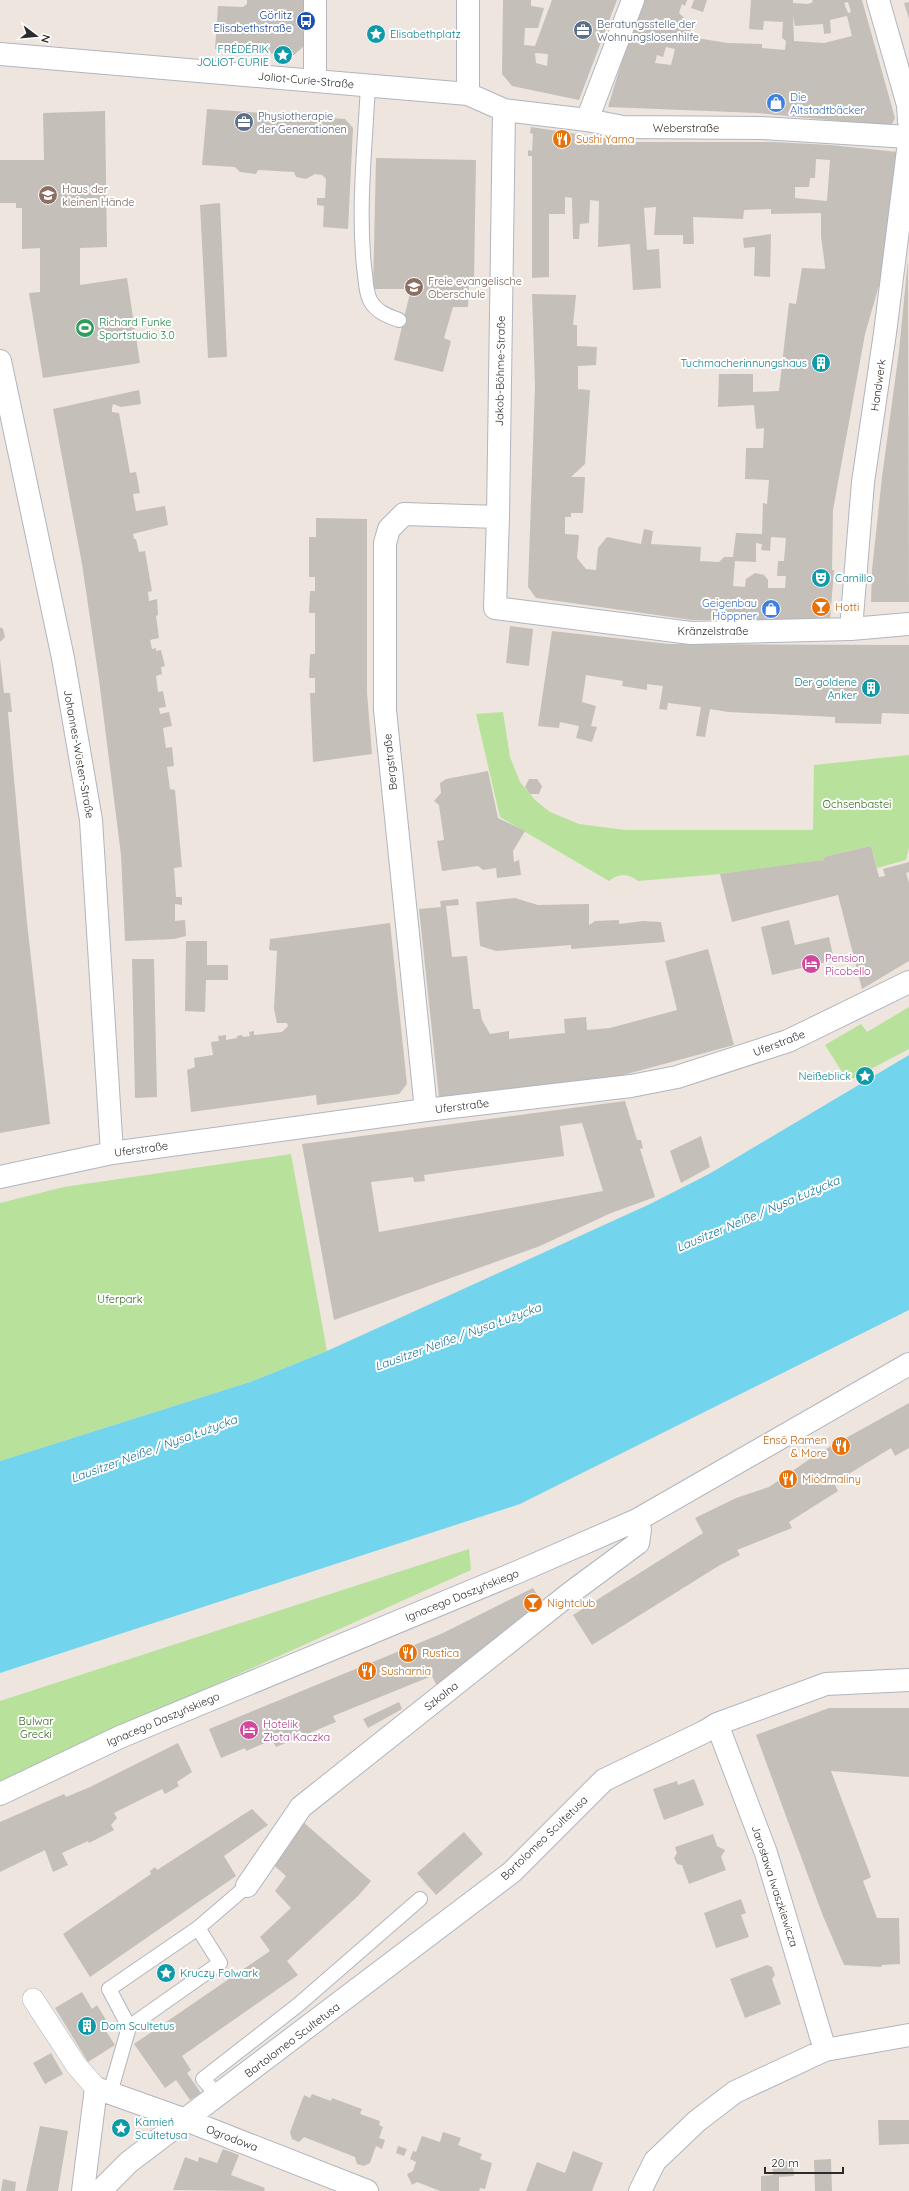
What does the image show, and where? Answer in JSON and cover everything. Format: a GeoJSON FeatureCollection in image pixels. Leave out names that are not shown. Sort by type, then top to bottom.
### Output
{"type":"FeatureCollection","features":[{"type":"Feature","properties":{"kind":"street"},"geometry":{"type":"LineString","coordinates":[[315,0],[315,80]]}},
{"type":"Feature","properties":{"kind":"street"},"geometry":{"type":"LineString","coordinates":[[468,0],[468,94]]}},
{"type":"Feature","properties":{"kind":"street"},"geometry":{"type":"LineString","coordinates":[[587,120],[633,0]]}},
{"type":"Feature","properties":{"kind":"street"},"geometry":{"type":"LineString","coordinates":[[878,0],[908,105],[909,121]]}},
{"type":"Feature","properties":{"kind":"street","name":"Joliot-Curie-Straße"},"geometry":{"type":"LineString","coordinates":[[0,54],[468,94]]}},
{"type":"Feature","properties":{"kind":"street","name":"Weberstraße"},"geometry":{"type":"LineString","coordinates":[[468,94],[504,110],[587,120],[623,127],[761,128],[909,137]]}},
{"type":"Feature","properties":{"kind":"street","name":"Jakob-Böhme-Straße"},"geometry":{"type":"LineString","coordinates":[[495,608],[498,517],[504,110]]}},
{"type":"Feature","properties":{"kind":"street","name":"Handwerk"},"geometry":{"type":"LineString","coordinates":[[851,629],[863,482],[886,333],[909,142]]}},
{"type":"Feature","properties":{"kind":"street","name":"Johannes-Wüsten-Straße"},"geometry":{"type":"LineString","coordinates":[[0,361],[63,658],[91,820],[112,1153]]}},
{"type":"Feature","properties":{"kind":"street","name":"Bergstraße"},"geometry":{"type":"LineString","coordinates":[[426,1110],[385,710],[385,543],[389,529],[404,514],[498,517]]}},
{"type":"Feature","properties":{"kind":"street","name":"Kränzelstraße"},"geometry":{"type":"LineString","coordinates":[[495,608],[691,633],[851,629],[909,624]]}},
{"type":"Feature","properties":{"kind":"street","name":"Uferstraße"},"geometry":{"type":"LineString","coordinates":[[0,1177],[112,1153],[426,1110],[631,1086],[677,1077],[788,1041],[909,982]]}},
{"type":"Feature","properties":{"kind":"street","name":"Ignacego Daszyńskiego"},"geometry":{"type":"LineString","coordinates":[[0,1794],[120,1737],[512,1574],[637,1520],[909,1364]]}},
{"type":"Feature","properties":{"kind":"street","name":"Szkolna"},"geometry":{"type":"LineString","coordinates":[[247,1886],[301,1807],[573,1591],[638,1543],[640,1530],[637,1520]]}},
{"type":"Feature","properties":{"kind":"street","name":"Bartolomeo Scultetusa"},"geometry":{"type":"LineString","coordinates":[[100,2191],[129,2162],[512,1872],[604,1780],[704,1732],[717,1724],[826,1684],[909,1680]]}},
{"type":"Feature","properties":{"kind":"street","name":"Jarosława Iwaszkiewicza"},"geometry":{"type":"LineString","coordinates":[[717,1724],[766,1853],[825,2050]]}},
{"type":"Feature","properties":{"kind":"street"},"geometry":{"type":"LineString","coordinates":[[33,1999],[76,2065],[103,2091],[83,2191]]}},
{"type":"Feature","properties":{"kind":"street"},"geometry":{"type":"LineString","coordinates":[[640,2191],[655,2161],[697,2121],[735,2092],[825,2050],[909,2035]]}},
{"type":"Feature","properties":{"kind":"street","name":"Ogrodowa"},"geometry":{"type":"LineString","coordinates":[[103,2091],[186,2120],[367,2191]]}},
{"type":"Feature","properties":{"kind":"lane"},"geometry":{"type":"LineString","coordinates":[[368,85],[362,206],[363,251],[367,292],[371,302],[379,312],[399,320]]}},
{"type":"Feature","properties":{"kind":"lane"},"geometry":{"type":"LineString","coordinates":[[129,2027],[109,1989],[198,1928],[247,1886]]}},
{"type":"Feature","properties":{"kind":"lane"},"geometry":{"type":"LineString","coordinates":[[218,2096],[203,2079],[298,2005],[420,1899]]}},
{"type":"Feature","properties":{"kind":"lane"},"geometry":{"type":"LineString","coordinates":[[103,2091],[129,2027],[220,1963],[198,1928]]}},
{"type":"Feature","properties":{"kind":"green space","name":"Ochsenbastei"},"geometry":{"type":"Polygon","coordinates":[[[503,712],[510,757],[520,782],[535,800],[550,812],[579,824],[625,830],[813,830],[814,765],[909,755],[909,847],[906,860],[877,868],[871,846],[823,857],[824,860],[815,862],[720,874],[638,881],[631,876],[620,875],[609,881],[500,817],[476,714],[503,712]]]}},
{"type":"Feature","properties":{"kind":"green space"},"geometry":{"type":"Polygon","coordinates":[[[909,1007],[909,1049],[848,1081],[825,1045],[861,1024],[867,1032],[909,1007]]]}},
{"type":"Feature","properties":{"kind":"green space","name":"Uferpark"},"geometry":{"type":"Polygon","coordinates":[[[291,1154],[327,1351],[250,1382],[0,1461],[0,1203],[64,1187],[291,1154]]]}},
{"type":"Feature","properties":{"kind":"green space","name":"Bulwar Grecki"},"geometry":{"type":"Polygon","coordinates":[[[469,1549],[471,1570],[0,1781],[0,1701],[469,1549]]]}},
{"type":"Feature","properties":{"kind":"water","name":"Lausitzer Neiße / Nysa Łużycka"},"geometry":{"type":"Polygon","coordinates":[[[909,1055],[909,1310],[520,1504],[0,1673],[0,1461],[250,1382],[327,1351],[650,1204],[709,1174],[909,1055]]]}},
{"type":"Feature","properties":{"kind":"building"},"geometry":{"type":"Polygon","coordinates":[[[247,0],[303,0],[304,46],[294,55],[215,49],[218,6],[243,7],[247,4],[247,0]]]}},
{"type":"Feature","properties":{"kind":"building"},"geometry":{"type":"Polygon","coordinates":[[[503,0],[531,0],[531,6],[544,8],[538,28],[525,28],[524,45],[535,46],[552,0],[617,0],[579,100],[512,86],[502,74],[503,0]],[[535,53],[536,63],[547,66],[548,54],[535,53]]]}},
{"type":"Feature","properties":{"kind":"building"},"geometry":{"type":"Polygon","coordinates":[[[644,0],[687,0],[685,6],[682,4],[679,13],[691,24],[690,37],[728,43],[762,44],[762,48],[785,50],[786,41],[782,38],[783,22],[764,21],[763,30],[749,29],[751,0],[793,0],[793,3],[808,4],[813,2],[812,0],[862,0],[895,118],[891,126],[757,113],[608,107],[624,54],[644,0]],[[848,2],[844,3],[848,13],[851,12],[848,2]],[[793,16],[794,41],[824,43],[852,36],[847,16],[830,20],[831,33],[824,34],[823,24],[795,26],[793,16]],[[666,47],[663,57],[657,55],[655,63],[671,65],[675,49],[666,47]]]}},
{"type":"Feature","properties":{"kind":"building"},"geometry":{"type":"Polygon","coordinates":[[[694,0],[707,0],[703,12],[691,8],[694,0]]]}},
{"type":"Feature","properties":{"kind":"building"},"geometry":{"type":"Polygon","coordinates":[[[909,2],[909,19],[904,3],[909,2]]]}},
{"type":"Feature","properties":{"kind":"building"},"geometry":{"type":"Polygon","coordinates":[[[207,109],[345,119],[353,128],[348,229],[323,227],[324,206],[317,205],[317,198],[325,198],[326,179],[322,175],[315,174],[306,179],[296,177],[294,172],[258,170],[256,174],[240,172],[235,167],[202,165],[207,109]]]}},
{"type":"Feature","properties":{"kind":"building"},"geometry":{"type":"Polygon","coordinates":[[[105,111],[107,247],[80,248],[80,285],[127,278],[140,363],[43,378],[29,293],[40,292],[40,248],[22,249],[22,208],[16,208],[16,203],[0,203],[0,160],[44,160],[43,113],[105,111]]]}},
{"type":"Feature","properties":{"kind":"building"},"geometry":{"type":"Polygon","coordinates":[[[531,127],[630,142],[773,142],[831,145],[898,152],[884,268],[865,334],[833,510],[832,570],[834,570],[830,620],[692,620],[536,598],[528,587],[535,386],[532,294],[576,295],[573,325],[577,325],[577,346],[597,347],[596,365],[578,366],[578,389],[590,390],[585,464],[571,477],[585,477],[583,513],[571,513],[571,517],[565,517],[565,534],[579,535],[577,558],[586,569],[596,570],[598,548],[607,537],[641,544],[644,529],[653,531],[651,544],[701,547],[700,561],[719,562],[724,557],[733,557],[736,533],[762,534],[763,503],[767,504],[769,480],[745,479],[746,448],[763,448],[764,428],[756,429],[754,405],[718,407],[719,374],[753,374],[753,392],[779,391],[789,303],[796,304],[802,268],[825,269],[821,236],[821,213],[771,214],[771,209],[744,210],[743,219],[693,217],[694,244],[683,244],[683,235],[654,235],[656,207],[644,208],[647,250],[659,249],[661,288],[633,290],[630,244],[598,247],[599,201],[590,200],[589,223],[580,224],[579,239],[573,239],[572,198],[565,197],[565,214],[549,214],[549,277],[532,278],[532,156],[528,156],[528,150],[532,151],[533,134],[530,133],[531,127]],[[816,159],[815,178],[810,178],[809,187],[795,187],[795,198],[827,201],[830,160],[816,159]],[[771,537],[770,551],[761,550],[762,544],[756,543],[756,562],[735,561],[733,586],[745,587],[746,579],[755,573],[764,575],[768,580],[768,588],[785,588],[786,576],[777,576],[778,561],[784,561],[786,538],[771,537]]]}},
{"type":"Feature","properties":{"kind":"building"},"geometry":{"type":"Polygon","coordinates":[[[376,158],[476,160],[474,284],[469,284],[468,307],[453,307],[444,338],[451,341],[443,372],[394,360],[411,289],[373,289],[376,158]]]}},
{"type":"Feature","properties":{"kind":"building"},"geometry":{"type":"Polygon","coordinates":[[[220,203],[227,357],[208,358],[200,205],[220,203]]]}},
{"type":"Feature","properties":{"kind":"building"},"geometry":{"type":"Polygon","coordinates":[[[771,234],[770,277],[754,276],[755,247],[744,248],[743,238],[771,234]]]}},
{"type":"Feature","properties":{"kind":"building"},"geometry":{"type":"Polygon","coordinates":[[[908,259],[909,602],[871,602],[872,570],[882,477],[899,351],[908,259]]]}},
{"type":"Feature","properties":{"kind":"building"},"geometry":{"type":"Polygon","coordinates":[[[139,390],[141,404],[121,407],[113,404],[112,412],[119,413],[130,473],[136,472],[140,493],[133,494],[136,511],[165,506],[168,525],[133,534],[134,539],[136,539],[139,552],[145,551],[152,591],[148,592],[149,601],[157,599],[158,615],[156,616],[159,638],[150,640],[152,649],[156,648],[156,651],[161,650],[165,666],[161,667],[162,674],[156,676],[158,692],[163,691],[166,707],[159,708],[160,714],[169,712],[172,726],[163,728],[166,748],[172,747],[174,766],[167,767],[170,789],[175,790],[182,867],[174,868],[176,897],[182,897],[182,905],[175,904],[175,921],[185,920],[186,936],[174,939],[125,941],[121,855],[99,680],[82,564],[53,409],[139,390]]]}},
{"type":"Feature","properties":{"kind":"building"},"geometry":{"type":"Polygon","coordinates":[[[316,518],[367,519],[367,693],[372,754],[313,762],[310,693],[315,693],[315,678],[309,678],[310,654],[315,654],[315,613],[309,613],[310,591],[315,591],[315,577],[309,577],[309,537],[316,537],[316,518]]]}},
{"type":"Feature","properties":{"kind":"building"},"geometry":{"type":"Polygon","coordinates":[[[510,626],[533,629],[529,666],[506,663],[510,626]]]}},
{"type":"Feature","properties":{"kind":"building"},"geometry":{"type":"Polygon","coordinates":[[[0,627],[3,629],[5,637],[0,642],[0,627]]]}},
{"type":"Feature","properties":{"kind":"building"},"geometry":{"type":"Polygon","coordinates":[[[552,631],[669,644],[909,645],[909,714],[882,713],[881,724],[835,723],[835,717],[728,712],[710,709],[705,737],[696,736],[701,707],[668,703],[667,710],[659,709],[663,686],[647,684],[647,690],[622,686],[623,681],[586,675],[582,702],[596,706],[591,726],[597,727],[592,742],[576,738],[579,726],[560,722],[559,728],[538,726],[552,631]]]}},
{"type":"Feature","properties":{"kind":"building"},"geometry":{"type":"Polygon","coordinates":[[[0,659],[4,693],[10,693],[12,712],[8,712],[27,923],[50,1124],[0,1133],[0,659]]]}},
{"type":"Feature","properties":{"kind":"building"},"geometry":{"type":"Polygon","coordinates":[[[488,771],[498,818],[525,831],[513,851],[514,862],[519,860],[521,875],[497,878],[496,868],[483,870],[478,866],[442,871],[437,841],[444,840],[439,805],[434,801],[441,793],[440,783],[446,779],[488,771]]]}},
{"type":"Feature","properties":{"kind":"building"},"geometry":{"type":"Polygon","coordinates":[[[529,779],[537,779],[542,786],[539,794],[530,794],[525,787],[529,779]]]}},
{"type":"Feature","properties":{"kind":"building"},"geometry":{"type":"Polygon","coordinates":[[[871,846],[879,877],[885,876],[883,869],[909,862],[909,872],[906,873],[909,883],[909,961],[862,989],[838,895],[732,922],[720,874],[824,860],[823,857],[871,846]]]}},
{"type":"Feature","properties":{"kind":"building"},"geometry":{"type":"Polygon","coordinates":[[[515,898],[538,905],[589,904],[589,925],[595,921],[619,920],[619,924],[643,921],[661,922],[665,942],[571,949],[571,945],[496,951],[480,946],[476,902],[515,898]]]}},
{"type":"Feature","properties":{"kind":"building"},"geometry":{"type":"Polygon","coordinates":[[[458,899],[459,905],[446,906],[452,957],[467,956],[473,1009],[480,1009],[482,1020],[490,1034],[509,1031],[509,1039],[565,1033],[564,1019],[586,1017],[587,1030],[610,1028],[677,1010],[665,961],[708,949],[734,1045],[616,1077],[439,1097],[419,909],[441,907],[440,901],[458,899]]]}},
{"type":"Feature","properties":{"kind":"building"},"geometry":{"type":"Polygon","coordinates":[[[789,920],[795,945],[829,937],[834,960],[772,975],[761,927],[789,920]]]}},
{"type":"Feature","properties":{"kind":"building"},"geometry":{"type":"Polygon","coordinates":[[[390,923],[407,1084],[399,1094],[317,1105],[316,1095],[191,1112],[187,1070],[195,1067],[194,1058],[213,1055],[211,1042],[219,1041],[218,1036],[226,1035],[226,1040],[237,1038],[237,1036],[242,1035],[243,1037],[250,1036],[249,1032],[254,1031],[254,1035],[282,1032],[288,1026],[287,1023],[277,1023],[274,1009],[277,951],[269,950],[270,939],[390,923]]]}},
{"type":"Feature","properties":{"kind":"building"},"geometry":{"type":"Polygon","coordinates":[[[186,941],[207,941],[207,965],[228,965],[228,980],[206,980],[205,1012],[185,1011],[186,941]]]}},
{"type":"Feature","properties":{"kind":"building"},"geometry":{"type":"Polygon","coordinates":[[[132,959],[154,959],[157,1097],[135,1098],[132,959]]]}},
{"type":"Feature","properties":{"kind":"building"},"geometry":{"type":"Polygon","coordinates":[[[625,1101],[637,1140],[641,1140],[643,1148],[640,1149],[655,1197],[611,1213],[540,1246],[334,1320],[302,1144],[625,1101]],[[582,1123],[560,1126],[564,1156],[424,1175],[425,1181],[414,1182],[413,1177],[371,1182],[379,1232],[603,1191],[582,1123]]]}},
{"type":"Feature","properties":{"kind":"building"},"geometry":{"type":"Polygon","coordinates":[[[701,1136],[710,1167],[681,1183],[670,1151],[701,1136]]]}},
{"type":"Feature","properties":{"kind":"building"},"geometry":{"type":"Polygon","coordinates":[[[909,1403],[909,1448],[895,1456],[891,1448],[834,1483],[838,1491],[789,1522],[792,1528],[737,1550],[740,1555],[720,1565],[592,1645],[573,1615],[703,1533],[695,1518],[736,1498],[769,1487],[817,1454],[909,1403]]]}},
{"type":"Feature","properties":{"kind":"building"},"geometry":{"type":"Polygon","coordinates":[[[533,1588],[544,1606],[437,1686],[432,1676],[333,1716],[336,1722],[276,1747],[272,1740],[246,1751],[245,1748],[221,1758],[209,1729],[441,1634],[533,1588]]]}},
{"type":"Feature","properties":{"kind":"building"},"geometry":{"type":"Polygon","coordinates":[[[399,1702],[402,1709],[368,1728],[363,1719],[399,1702]]]}},
{"type":"Feature","properties":{"kind":"building"},"geometry":{"type":"Polygon","coordinates":[[[829,1708],[909,1708],[909,1777],[831,1771],[871,1877],[863,1881],[877,1918],[899,1918],[900,1964],[882,1965],[881,1967],[844,1965],[823,1916],[756,1735],[829,1708]]]}},
{"type":"Feature","properties":{"kind":"building"},"geometry":{"type":"Polygon","coordinates":[[[178,1743],[192,1772],[177,1782],[179,1786],[165,1794],[162,1789],[114,1813],[117,1818],[111,1825],[114,1830],[89,1843],[88,1841],[62,1853],[68,1865],[53,1872],[45,1850],[0,1872],[0,1822],[64,1794],[66,1797],[90,1787],[178,1743]]]}},
{"type":"Feature","properties":{"kind":"building"},"geometry":{"type":"Polygon","coordinates":[[[694,1779],[704,1805],[664,1820],[653,1789],[677,1781],[678,1785],[694,1779]]]}},
{"type":"Feature","properties":{"kind":"building"},"geometry":{"type":"Polygon","coordinates":[[[252,1809],[268,1825],[224,1856],[236,1876],[90,1977],[63,1934],[151,1874],[150,1871],[155,1867],[157,1870],[252,1809]]]}},
{"type":"Feature","properties":{"kind":"building"},"geometry":{"type":"Polygon","coordinates":[[[302,1821],[371,1881],[358,1896],[287,1961],[298,1975],[182,2056],[191,2070],[187,2073],[201,2093],[190,2100],[176,2080],[165,2088],[134,2044],[270,1951],[260,1937],[291,1908],[275,1891],[286,1876],[270,1862],[302,1821]]]}},
{"type":"Feature","properties":{"kind":"building"},"geometry":{"type":"Polygon","coordinates":[[[464,1832],[483,1854],[436,1895],[417,1873],[464,1832]]]}},
{"type":"Feature","properties":{"kind":"building"},"geometry":{"type":"Polygon","coordinates":[[[713,1834],[717,1846],[725,1850],[721,1857],[726,1870],[689,1884],[682,1865],[677,1864],[674,1858],[677,1853],[675,1847],[713,1834]]]}},
{"type":"Feature","properties":{"kind":"building"},"geometry":{"type":"Polygon","coordinates":[[[741,1899],[746,1913],[741,1915],[749,1937],[716,1948],[704,1913],[741,1899]]]}},
{"type":"Feature","properties":{"kind":"building"},"geometry":{"type":"Polygon","coordinates":[[[767,1965],[772,1967],[775,1975],[772,1979],[781,2004],[745,2018],[730,1979],[767,1965]]]}},
{"type":"Feature","properties":{"kind":"building","name":"Dom Scultetus"},"geometry":{"type":"Polygon","coordinates":[[[82,1992],[92,2009],[97,2005],[109,2025],[104,2028],[115,2045],[88,2062],[55,2008],[82,1992]]]}},
{"type":"Feature","properties":{"kind":"building"},"geometry":{"type":"Polygon","coordinates":[[[51,2053],[63,2074],[45,2084],[33,2063],[51,2053]]]}},
{"type":"Feature","properties":{"kind":"building"},"geometry":{"type":"Polygon","coordinates":[[[312,2094],[331,2101],[332,2098],[362,2109],[360,2114],[380,2121],[379,2125],[383,2127],[379,2138],[385,2140],[382,2149],[376,2146],[370,2163],[364,2166],[357,2164],[355,2157],[304,2137],[299,2142],[292,2139],[290,2132],[304,2095],[310,2098],[312,2094]]]}},
{"type":"Feature","properties":{"kind":"building"},"geometry":{"type":"Polygon","coordinates":[[[878,2120],[909,2120],[909,2144],[879,2145],[878,2120]]]}},
{"type":"Feature","properties":{"kind":"building"},"geometry":{"type":"Polygon","coordinates":[[[40,2126],[68,2131],[58,2191],[26,2191],[40,2126]]]}},
{"type":"Feature","properties":{"kind":"building"},"geometry":{"type":"Polygon","coordinates":[[[443,2132],[461,2138],[458,2145],[482,2154],[480,2159],[492,2163],[485,2189],[480,2188],[479,2191],[440,2191],[417,2182],[412,2185],[407,2174],[413,2171],[416,2162],[410,2159],[413,2151],[416,2152],[422,2136],[440,2142],[443,2132]]]}},
{"type":"Feature","properties":{"kind":"building"},"geometry":{"type":"Polygon","coordinates":[[[398,2146],[407,2149],[404,2156],[396,2153],[398,2146]]]}},
{"type":"Feature","properties":{"kind":"building"},"geometry":{"type":"Polygon","coordinates":[[[223,2149],[239,2155],[231,2175],[265,2188],[264,2191],[173,2190],[185,2157],[198,2162],[199,2157],[217,2163],[223,2149]]]}},
{"type":"Feature","properties":{"kind":"building"},"geometry":{"type":"Polygon","coordinates":[[[573,2151],[603,2163],[592,2191],[526,2191],[537,2162],[565,2173],[573,2151]]]}},
{"type":"Feature","properties":{"kind":"building"},"geometry":{"type":"Polygon","coordinates":[[[831,2159],[832,2191],[815,2191],[814,2160],[831,2159]]]}},
{"type":"Feature","properties":{"kind":"building"},"geometry":{"type":"Polygon","coordinates":[[[772,2161],[793,2161],[794,2176],[779,2177],[779,2191],[761,2191],[761,2176],[773,2175],[772,2161]]]}},
{"type":"Feature","properties":{"kind":"building"},"geometry":{"type":"Polygon","coordinates":[[[3,2179],[16,2182],[15,2191],[1,2191],[3,2179]]]}},
{"type":"Feature","properties":{"kind":"place","name":"Görlitz Elisabethstraße"},"geometry":{"type":"Point","coordinates":[306,21]}},
{"type":"Feature","properties":{"kind":"place","name":"Beratungsstelle der Wohnungslosenhilfe"},"geometry":{"type":"Point","coordinates":[583,30]}},
{"type":"Feature","properties":{"kind":"place","name":"Elisabethplatz"},"geometry":{"type":"Point","coordinates":[376,34]}},
{"type":"Feature","properties":{"kind":"place","name":"FRÉDÉRIK JOLIOT CURIE"},"geometry":{"type":"Point","coordinates":[283,55]}},
{"type":"Feature","properties":{"kind":"place","name":"Die Altstadtbäcker"},"geometry":{"type":"Point","coordinates":[776,103]}},
{"type":"Feature","properties":{"kind":"place","name":"Physiotherapie der Generationen"},"geometry":{"type":"Point","coordinates":[244,122]}},
{"type":"Feature","properties":{"kind":"place","name":"Sushi Yama"},"geometry":{"type":"Point","coordinates":[562,139]}},
{"type":"Feature","properties":{"kind":"place","name":"Haus der kleinen Hände"},"geometry":{"type":"Point","coordinates":[48,195]}},
{"type":"Feature","properties":{"kind":"place","name":"Freie evangelische Oberschule"},"geometry":{"type":"Point","coordinates":[414,287]}},
{"type":"Feature","properties":{"kind":"place","name":"Richard Funke Sportstudio 3.0"},"geometry":{"type":"Point","coordinates":[85,328]}},
{"type":"Feature","properties":{"kind":"place","name":"Tuchmacherinnungshaus"},"geometry":{"type":"Point","coordinates":[821,363]}},
{"type":"Feature","properties":{"kind":"place","name":"Camillo"},"geometry":{"type":"Point","coordinates":[821,578]}},
{"type":"Feature","properties":{"kind":"place","name":"Hotti"},"geometry":{"type":"Point","coordinates":[821,607]}},
{"type":"Feature","properties":{"kind":"place","name":"Geigenbau Höppner"},"geometry":{"type":"Point","coordinates":[771,609]}},
{"type":"Feature","properties":{"kind":"place","name":"Der goldene Anker"},"geometry":{"type":"Point","coordinates":[871,688]}},
{"type":"Feature","properties":{"kind":"place","name":"Pension Picobello"},"geometry":{"type":"Point","coordinates":[811,964]}},
{"type":"Feature","properties":{"kind":"place","name":"Neißeblick"},"geometry":{"type":"Point","coordinates":[865,1076]}},
{"type":"Feature","properties":{"kind":"place","name":"Ensō Ramen & More"},"geometry":{"type":"Point","coordinates":[841,1446]}},
{"type":"Feature","properties":{"kind":"place","name":"Miódmaliny"},"geometry":{"type":"Point","coordinates":[788,1479]}},
{"type":"Feature","properties":{"kind":"place","name":"Nightclub"},"geometry":{"type":"Point","coordinates":[533,1603]}},
{"type":"Feature","properties":{"kind":"place","name":"Rustica"},"geometry":{"type":"Point","coordinates":[408,1653]}},
{"type":"Feature","properties":{"kind":"place","name":"Susharnia"},"geometry":{"type":"Point","coordinates":[367,1671]}},
{"type":"Feature","properties":{"kind":"place","name":"Hotelik Złota Kaczka"},"geometry":{"type":"Point","coordinates":[249,1730]}},
{"type":"Feature","properties":{"kind":"place","name":"Kruczy Folwark"},"geometry":{"type":"Point","coordinates":[166,1973]}},
{"type":"Feature","properties":{"kind":"place","name":"Dom Scultetus"},"geometry":{"type":"Point","coordinates":[87,2026]}},
{"type":"Feature","properties":{"kind":"place","name":"Kamień Scultetusa"},"geometry":{"type":"Point","coordinates":[121,2128]}}]}
